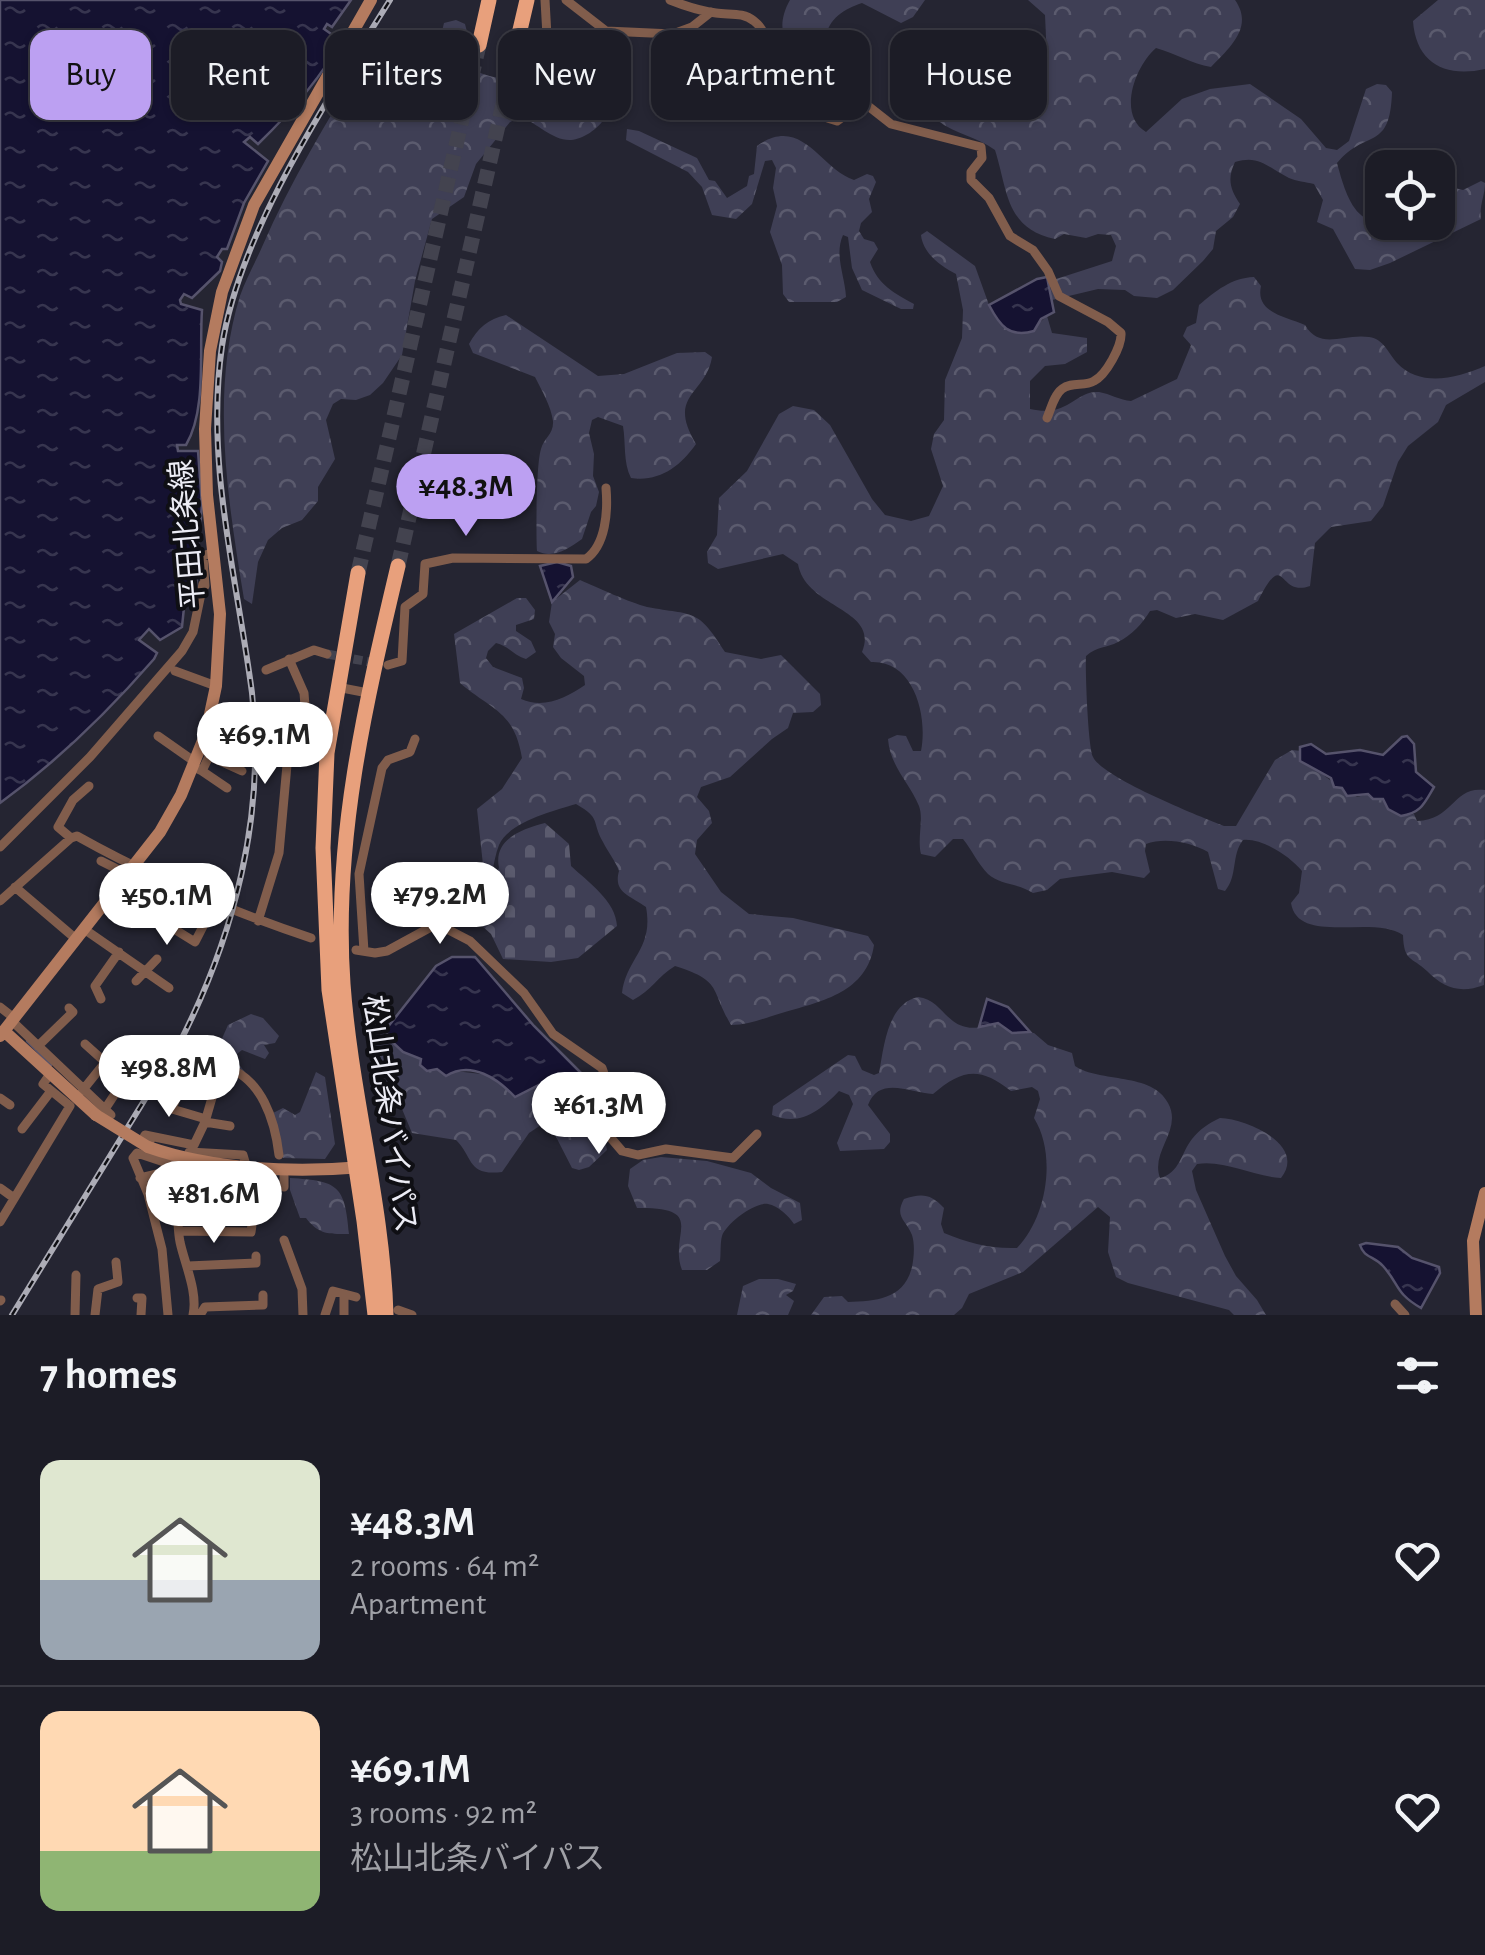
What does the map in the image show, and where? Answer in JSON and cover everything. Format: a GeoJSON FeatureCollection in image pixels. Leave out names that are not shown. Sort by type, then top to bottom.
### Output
{"type":"FeatureCollection","features":[{"type":"Feature","properties":{"kind":"highway"},"geometry":{"type":"LineString","coordinates":[[479,45],[490,0]]}},
{"type":"Feature","properties":{"kind":"highway"},"geometry":{"type":"LineString","coordinates":[[520,30],[527,0]]}},
{"type":"Feature","properties":{"kind":"highway","name":"松山北条バイパス"},"geometry":{"type":"LineString","coordinates":[[374,1315],[340,935],[346,823],[368,693],[398,566]]}},
{"type":"Feature","properties":{"kind":"highway","name":"松山北条バイパス"},"geometry":{"type":"LineString","coordinates":[[358,573],[326,772],[326,935],[329,990],[362,1167],[378,1218],[392,1312]]}},
{"type":"Feature","properties":{"kind":"main road","name":"平田北条線"},"geometry":{"type":"LineString","coordinates":[[6,1026],[160,832],[196,767],[216,686],[220,614],[210,585],[214,552],[205,429],[210,351],[222,292],[254,205],[371,0]]}},
{"type":"Feature","properties":{"kind":"main road"},"geometry":{"type":"LineString","coordinates":[[6,1026],[50,1074],[142,1146],[189,1159],[246,1166],[362,1167]]}},
{"type":"Feature","properties":{"kind":"main road"},"geometry":{"type":"LineString","coordinates":[[1476,1315],[1473,1241],[1485,1193]]}},
{"type":"Feature","properties":{"kind":"street"},"geometry":{"type":"LineString","coordinates":[[545,0],[547,30]]}},
{"type":"Feature","properties":{"kind":"street"},"geometry":{"type":"LineString","coordinates":[[566,0],[606,31],[673,34],[692,28],[711,12]]}},
{"type":"Feature","properties":{"kind":"street"},"geometry":{"type":"LineString","coordinates":[[670,0],[711,12],[748,16],[759,25],[765,34],[771,79],[778,92],[801,108],[837,121],[863,102],[892,124],[981,148],[982,158],[971,172],[972,180],[989,198],[1010,236],[1033,250],[1058,296],[1121,333],[1121,346],[1103,373],[1095,381],[1073,384],[1059,392],[1047,418]]}},
{"type":"Feature","properties":{"kind":"street"},"geometry":{"type":"LineString","coordinates":[[388,665],[402,661],[405,607],[422,594],[425,564],[453,558],[590,558],[606,521],[606,488]]}},
{"type":"Feature","properties":{"kind":"street"},"geometry":{"type":"LineString","coordinates":[[0,847],[90,757],[182,652],[210,585]]}},
{"type":"Feature","properties":{"kind":"street"},"geometry":{"type":"LineString","coordinates":[[266,670],[314,650],[327,654]]}},
{"type":"Feature","properties":{"kind":"street"},"geometry":{"type":"LineString","coordinates":[[258,920],[278,853],[290,732],[305,706],[304,693],[289,659]]}},
{"type":"Feature","properties":{"kind":"street"},"geometry":{"type":"LineString","coordinates":[[175,670],[216,686]]}},
{"type":"Feature","properties":{"kind":"street"},"geometry":{"type":"LineString","coordinates":[[337,688],[368,693]]}},
{"type":"Feature","properties":{"kind":"street"},"geometry":{"type":"LineString","coordinates":[[196,767],[209,756],[226,723]]}},
{"type":"Feature","properties":{"kind":"street"},"geometry":{"type":"LineString","coordinates":[[158,736],[227,788]]}},
{"type":"Feature","properties":{"kind":"street"},"geometry":{"type":"LineString","coordinates":[[415,738],[410,752],[388,760],[382,768],[359,874],[360,950],[388,951],[431,927],[445,928],[470,941],[524,993],[553,1034],[602,1068],[608,1085],[608,1127],[622,1152],[638,1155],[666,1150],[733,1158],[758,1134]]}},
{"type":"Feature","properties":{"kind":"street"},"geometry":{"type":"LineString","coordinates":[[209,756],[242,771]]}},
{"type":"Feature","properties":{"kind":"street"},"geometry":{"type":"LineString","coordinates":[[71,838],[58,827],[72,800],[90,786]]}},
{"type":"Feature","properties":{"kind":"street"},"geometry":{"type":"LineString","coordinates":[[0,901],[78,836],[130,871]]}},
{"type":"Feature","properties":{"kind":"street"},"geometry":{"type":"LineString","coordinates":[[101,861],[172,883],[311,938]]}},
{"type":"Feature","properties":{"kind":"street"},"geometry":{"type":"LineString","coordinates":[[172,883],[153,916],[195,942],[216,903]]}},
{"type":"Feature","properties":{"kind":"street"},"geometry":{"type":"LineString","coordinates":[[15,888],[80,934],[119,952],[168,989],[178,979]]}},
{"type":"Feature","properties":{"kind":"street"},"geometry":{"type":"LineString","coordinates":[[101,999],[95,986],[119,952]]}},
{"type":"Feature","properties":{"kind":"street"},"geometry":{"type":"LineString","coordinates":[[136,981],[158,958]]}},
{"type":"Feature","properties":{"kind":"street"},"geometry":{"type":"LineString","coordinates":[[0,1007],[6,1026],[38,1046],[104,1113],[152,1042],[138,1031]]}},
{"type":"Feature","properties":{"kind":"street"},"geometry":{"type":"LineString","coordinates":[[38,1046],[65,1022],[73,1012],[69,1008]]}},
{"type":"Feature","properties":{"kind":"street"},"geometry":{"type":"LineString","coordinates":[[82,1091],[108,1058],[86,1044]]}},
{"type":"Feature","properties":{"kind":"street"},"geometry":{"type":"LineString","coordinates":[[168,1315],[162,1249],[133,1162],[149,1134],[194,1144],[206,1120],[220,1070],[232,1068],[256,1091],[270,1112],[279,1156]]}},
{"type":"Feature","properties":{"kind":"street"},"geometry":{"type":"LineString","coordinates":[[0,1222],[70,1106],[43,1084],[50,1074]]}},
{"type":"Feature","properties":{"kind":"street"},"geometry":{"type":"LineString","coordinates":[[22,1129],[51,1091]]}},
{"type":"Feature","properties":{"kind":"street"},"geometry":{"type":"LineString","coordinates":[[0,1098],[10,1105]]}},
{"type":"Feature","properties":{"kind":"street"},"geometry":{"type":"LineString","coordinates":[[175,1101],[172,1109],[230,1126]]}},
{"type":"Feature","properties":{"kind":"street"},"geometry":{"type":"LineString","coordinates":[[140,1178],[176,1172],[179,1230],[196,1315]]}},
{"type":"Feature","properties":{"kind":"street"},"geometry":{"type":"LineString","coordinates":[[0,1188],[14,1198]]}},
{"type":"Feature","properties":{"kind":"street"},"geometry":{"type":"LineString","coordinates":[[179,1230],[251,1232],[252,1225]]}},
{"type":"Feature","properties":{"kind":"street"},"geometry":{"type":"LineString","coordinates":[[284,1239],[302,1288],[303,1315]]}},
{"type":"Feature","properties":{"kind":"street"},"geometry":{"type":"LineString","coordinates":[[188,1266],[256,1263],[256,1256]]}},
{"type":"Feature","properties":{"kind":"street"},"geometry":{"type":"LineString","coordinates":[[96,1315],[98,1290],[118,1282],[116,1262]]}},
{"type":"Feature","properties":{"kind":"street"},"geometry":{"type":"LineString","coordinates":[[75,1315],[76,1274]]}},
{"type":"Feature","properties":{"kind":"street"},"geometry":{"type":"LineString","coordinates":[[325,1315],[333,1291],[356,1297]]}},
{"type":"Feature","properties":{"kind":"street"},"geometry":{"type":"LineString","coordinates":[[196,1315],[206,1306],[263,1305],[263,1295]]}},
{"type":"Feature","properties":{"kind":"street"},"geometry":{"type":"LineString","coordinates":[[344,1295],[344,1315]]}},
{"type":"Feature","properties":{"kind":"street"},"geometry":{"type":"LineString","coordinates":[[137,1298],[142,1298],[141,1315]]}},
{"type":"Feature","properties":{"kind":"street"},"geometry":{"type":"LineString","coordinates":[[1394,1304],[1405,1315]]}},
{"type":"Feature","properties":{"kind":"street"},"geometry":{"type":"LineString","coordinates":[[392,1312],[412,1315]]}},
{"type":"Feature","properties":{"kind":"green space"},"geometry":{"type":"Polygon","coordinates":[[[790,0],[925,0],[913,17],[901,23],[862,3],[847,9],[828,30],[783,30],[790,0]]]}},
{"type":"Feature","properties":{"kind":"green space"},"geometry":{"type":"Polygon","coordinates":[[[1028,0],[1235,0],[1241,28],[1211,67],[1156,48],[1148,56],[1136,78],[1131,103],[1137,124],[1146,132],[1182,99],[1210,89],[1250,84],[1301,119],[1326,148],[1337,150],[1349,141],[1366,89],[1386,85],[1392,92],[1387,123],[1382,132],[1337,163],[1344,186],[1351,203],[1365,217],[1365,240],[1438,240],[1390,263],[1370,270],[1355,269],[1333,229],[1317,222],[1323,200],[1314,184],[1289,178],[1264,163],[1244,160],[1235,162],[1230,179],[1240,204],[1233,217],[1216,231],[1213,249],[1173,290],[1157,298],[1134,296],[1125,290],[1098,289],[1052,300],[1050,281],[1112,261],[1116,246],[1111,235],[1086,238],[1064,234],[1055,239],[1026,226],[1011,206],[995,150],[938,121],[1047,120],[1045,15],[1028,0]]]}},
{"type":"Feature","properties":{"kind":"green space"},"geometry":{"type":"Polygon","coordinates":[[[1438,0],[1485,0],[1485,69],[1445,69],[1420,47],[1413,21],[1438,0]]]}},
{"type":"Feature","properties":{"kind":"green space"},"geometry":{"type":"Polygon","coordinates":[[[456,20],[465,24],[466,30],[442,30],[444,23],[456,20]]]}},
{"type":"Feature","properties":{"kind":"green space"},"geometry":{"type":"Polygon","coordinates":[[[478,71],[498,77],[498,120],[514,120],[476,164],[464,197],[432,219],[415,281],[402,355],[370,395],[333,404],[326,420],[335,459],[318,487],[318,501],[302,520],[282,528],[268,540],[258,562],[252,604],[244,599],[228,486],[224,409],[231,333],[240,296],[273,222],[328,120],[478,120],[478,71]]]}},
{"type":"Feature","properties":{"kind":"green space"},"geometry":{"type":"Polygon","coordinates":[[[526,120],[603,120],[580,138],[558,138],[526,120]]]}},
{"type":"Feature","properties":{"kind":"green space"},"geometry":{"type":"Polygon","coordinates":[[[627,129],[697,158],[709,180],[715,181],[727,198],[747,186],[749,176],[754,174],[757,146],[786,136],[810,147],[854,180],[867,174],[873,176],[876,182],[869,199],[872,212],[859,231],[878,249],[870,262],[877,277],[914,304],[913,309],[901,309],[862,290],[852,268],[848,237],[843,235],[840,258],[846,297],[837,302],[789,302],[783,294],[782,265],[770,232],[777,206],[773,188],[776,168],[772,160],[765,161],[752,204],[736,219],[712,215],[702,187],[688,172],[626,140],[627,129]]]}},
{"type":"Feature","properties":{"kind":"green space"},"geometry":{"type":"Polygon","coordinates":[[[1481,181],[1485,183],[1481,219],[1455,232],[1455,188],[1463,190],[1481,181]]]}},
{"type":"Feature","properties":{"kind":"green space"},"geometry":{"type":"Polygon","coordinates":[[[927,231],[975,266],[989,305],[1036,326],[1047,316],[1052,333],[1087,338],[1087,352],[1065,364],[1045,366],[1030,381],[1030,409],[1054,410],[1099,392],[1131,401],[1177,379],[1191,345],[1183,336],[1187,327],[1196,323],[1199,305],[1231,283],[1254,277],[1261,286],[1263,302],[1273,312],[1305,325],[1311,333],[1325,339],[1374,338],[1397,363],[1417,376],[1451,377],[1485,366],[1485,382],[1446,405],[1438,422],[1408,446],[1398,462],[1383,506],[1371,521],[1331,527],[1315,543],[1310,586],[1292,586],[1278,575],[1258,601],[1223,620],[1195,614],[1176,618],[1150,611],[1128,636],[1086,656],[1091,751],[1100,766],[1132,785],[1224,826],[1236,826],[1275,760],[1292,750],[1301,751],[1326,777],[1357,797],[1368,794],[1383,799],[1388,809],[1401,816],[1414,814],[1417,821],[1439,815],[1466,793],[1485,790],[1484,985],[1460,989],[1440,982],[1409,958],[1403,935],[1390,929],[1307,923],[1297,916],[1291,903],[1299,893],[1302,871],[1283,854],[1259,842],[1243,840],[1225,891],[1218,889],[1208,852],[1177,842],[1146,844],[1150,872],[1144,878],[1112,872],[1073,877],[1033,893],[988,874],[963,839],[953,839],[935,857],[921,854],[919,806],[896,766],[888,739],[906,736],[913,751],[921,751],[920,707],[908,680],[886,664],[871,662],[862,652],[865,637],[861,626],[814,591],[798,564],[783,554],[718,569],[708,563],[707,552],[717,535],[719,498],[747,471],[779,414],[793,406],[814,410],[830,425],[885,515],[911,521],[929,516],[943,486],[931,449],[934,434],[944,420],[945,380],[962,338],[963,310],[956,274],[938,263],[925,248],[921,235],[927,231]]]}},
{"type":"Feature","properties":{"kind":"green space"},"geometry":{"type":"Polygon","coordinates":[[[506,315],[598,376],[624,374],[677,353],[705,352],[712,357],[703,380],[686,405],[688,427],[696,444],[668,471],[651,478],[631,478],[623,426],[598,417],[592,420],[589,433],[594,454],[593,476],[599,492],[596,506],[582,539],[555,553],[537,551],[539,457],[553,425],[548,404],[535,377],[473,353],[469,344],[484,325],[506,315]]]}},
{"type":"Feature","properties":{"kind":"green space"},"geometry":{"type":"Polygon","coordinates":[[[580,580],[640,605],[693,616],[708,627],[725,652],[761,659],[781,655],[820,694],[821,705],[813,712],[793,713],[788,728],[730,777],[701,787],[697,797],[709,811],[712,823],[697,840],[695,854],[721,892],[749,914],[793,918],[868,936],[874,945],[870,961],[853,984],[841,992],[814,1004],[731,1025],[708,982],[675,966],[633,1000],[622,993],[646,933],[646,907],[621,889],[619,871],[595,821],[576,804],[533,818],[504,837],[486,893],[483,900],[479,898],[483,865],[477,809],[502,789],[522,758],[508,721],[460,683],[454,634],[517,598],[526,598],[535,610],[534,619],[516,625],[516,631],[531,641],[536,652],[526,659],[496,643],[486,658],[493,667],[522,678],[521,699],[538,703],[562,698],[585,685],[584,676],[553,647],[555,634],[549,622],[552,602],[580,580]]]}},
{"type":"Feature","properties":{"kind":"green space"},"geometry":{"type":"Polygon","coordinates":[[[545,823],[569,844],[571,866],[606,900],[617,926],[578,958],[551,962],[503,959],[491,934],[473,918],[499,868],[498,858],[505,843],[519,832],[545,823]]]}},
{"type":"Feature","properties":{"kind":"green space"},"geometry":{"type":"Polygon","coordinates":[[[918,997],[932,1002],[959,1025],[973,1028],[994,1023],[1012,1033],[1034,1033],[1048,1045],[1072,1053],[1075,1066],[1098,1075],[1138,1082],[1160,1093],[1168,1103],[1172,1122],[1159,1159],[1160,1178],[1176,1167],[1198,1132],[1220,1118],[1245,1123],[1280,1145],[1287,1166],[1281,1178],[1208,1163],[1197,1164],[1192,1171],[1196,1190],[1225,1256],[1266,1315],[1234,1315],[1229,1310],[1116,1277],[1108,1252],[1110,1217],[1098,1207],[1023,1272],[969,1294],[954,1315],[811,1315],[824,1297],[869,1301],[888,1296],[903,1286],[914,1251],[912,1235],[901,1214],[904,1199],[926,1196],[939,1203],[944,1208],[944,1233],[979,1245],[1007,1248],[1017,1248],[1036,1220],[1042,1203],[1047,1167],[1034,1118],[1040,1099],[1032,1087],[1011,1091],[990,1077],[971,1074],[953,1079],[933,1094],[896,1088],[880,1090],[868,1105],[890,1134],[884,1149],[840,1151],[837,1143],[853,1104],[849,1095],[839,1091],[801,1118],[772,1115],[773,1106],[848,1055],[855,1056],[862,1070],[879,1073],[893,1017],[908,1001],[918,997]]]}},
{"type":"Feature","properties":{"kind":"green space"},"geometry":{"type":"Polygon","coordinates":[[[251,1014],[263,1018],[279,1036],[275,1043],[264,1045],[269,1053],[265,1059],[242,1050],[233,1057],[247,1075],[222,1062],[220,1043],[228,1025],[251,1014]]]}},
{"type":"Feature","properties":{"kind":"green space"},"geometry":{"type":"Polygon","coordinates":[[[382,1031],[437,1069],[490,1075],[515,1097],[539,1085],[573,1102],[599,1125],[607,1150],[589,1167],[572,1168],[552,1129],[541,1125],[529,1133],[502,1172],[477,1168],[456,1140],[412,1133],[375,1044],[382,1031]]]}},
{"type":"Feature","properties":{"kind":"green space"},"geometry":{"type":"Polygon","coordinates":[[[316,1072],[325,1077],[335,1144],[325,1159],[283,1158],[273,1113],[283,1108],[295,1115],[300,1112],[316,1072]]]}},
{"type":"Feature","properties":{"kind":"green space"},"geometry":{"type":"Polygon","coordinates":[[[661,1157],[707,1161],[751,1173],[800,1203],[802,1220],[794,1224],[772,1205],[755,1206],[725,1231],[720,1261],[707,1270],[682,1270],[679,1218],[672,1212],[637,1208],[628,1186],[630,1169],[643,1160],[661,1157]]]}},
{"type":"Feature","properties":{"kind":"green space"},"geometry":{"type":"Polygon","coordinates":[[[290,1178],[319,1181],[336,1189],[345,1205],[349,1234],[325,1232],[300,1218],[290,1178]]]}},
{"type":"Feature","properties":{"kind":"green space"},"geometry":{"type":"Polygon","coordinates":[[[759,1279],[796,1284],[786,1295],[794,1301],[788,1315],[737,1315],[743,1286],[759,1279]]]}},
{"type":"Feature","properties":{"kind":"water"},"geometry":{"type":"Polygon","coordinates":[[[0,0],[351,0],[332,27],[327,24],[324,29],[325,67],[305,94],[305,30],[171,30],[171,120],[281,120],[258,144],[250,137],[244,142],[268,161],[244,203],[227,249],[222,249],[217,257],[222,262],[220,271],[192,298],[184,294],[180,300],[181,304],[202,310],[197,415],[186,445],[177,445],[178,451],[198,451],[202,505],[197,564],[186,564],[188,569],[197,569],[196,588],[186,588],[182,627],[160,640],[149,629],[139,640],[157,653],[154,659],[81,735],[0,803],[0,0]]]}},
{"type":"Feature","properties":{"kind":"water"},"geometry":{"type":"Polygon","coordinates":[[[1047,277],[1054,312],[1041,319],[1034,331],[1018,333],[1006,328],[989,305],[1047,277]]]}},
{"type":"Feature","properties":{"kind":"water"},"geometry":{"type":"Polygon","coordinates":[[[557,562],[571,566],[573,577],[552,602],[540,566],[557,562]]]}},
{"type":"Feature","properties":{"kind":"water"},"geometry":{"type":"Polygon","coordinates":[[[1407,736],[1414,744],[1416,772],[1434,787],[1421,807],[1408,815],[1401,816],[1388,809],[1383,799],[1373,799],[1368,794],[1347,796],[1342,788],[1334,787],[1331,778],[1300,761],[1300,747],[1311,744],[1326,754],[1360,750],[1383,755],[1407,736]]]}},
{"type":"Feature","properties":{"kind":"water"},"geometry":{"type":"Polygon","coordinates":[[[452,957],[475,957],[581,1073],[583,1082],[578,1098],[572,1100],[539,1085],[515,1097],[492,1078],[474,1071],[446,1076],[437,1069],[427,1071],[420,1065],[421,1059],[403,1052],[387,1037],[387,1028],[436,966],[452,957]]]}},
{"type":"Feature","properties":{"kind":"water"},"geometry":{"type":"Polygon","coordinates":[[[987,999],[1008,1007],[1030,1032],[1012,1033],[998,1023],[979,1027],[987,999]]]}},
{"type":"Feature","properties":{"kind":"water"},"geometry":{"type":"Polygon","coordinates":[[[1360,1245],[1398,1247],[1412,1258],[1439,1267],[1440,1273],[1421,1308],[1402,1293],[1383,1266],[1364,1252],[1360,1245]]]}},
{"type":"Feature","properties":{"kind":"waterway"},"geometry":{"type":"LineString","coordinates":[[27,1041],[51,1065]]}},
{"type":"Feature","properties":{"kind":"tunnel"},"geometry":{"type":"LineString","coordinates":[[358,573],[479,45]]}},
{"type":"Feature","properties":{"kind":"tunnel"},"geometry":{"type":"LineString","coordinates":[[398,566],[499,120]]}},
{"type":"Feature","properties":{"kind":"tunnel"},"geometry":{"type":"LineString","coordinates":[[327,654],[380,664]]}},
{"type":"Feature","properties":{"kind":"railway"},"geometry":{"type":"LineString","coordinates":[[12,1315],[179,1044],[199,1003],[230,918],[250,829],[255,739],[252,693],[220,477],[217,433],[222,346],[247,257],[267,212],[314,123],[390,0]]}}]}
